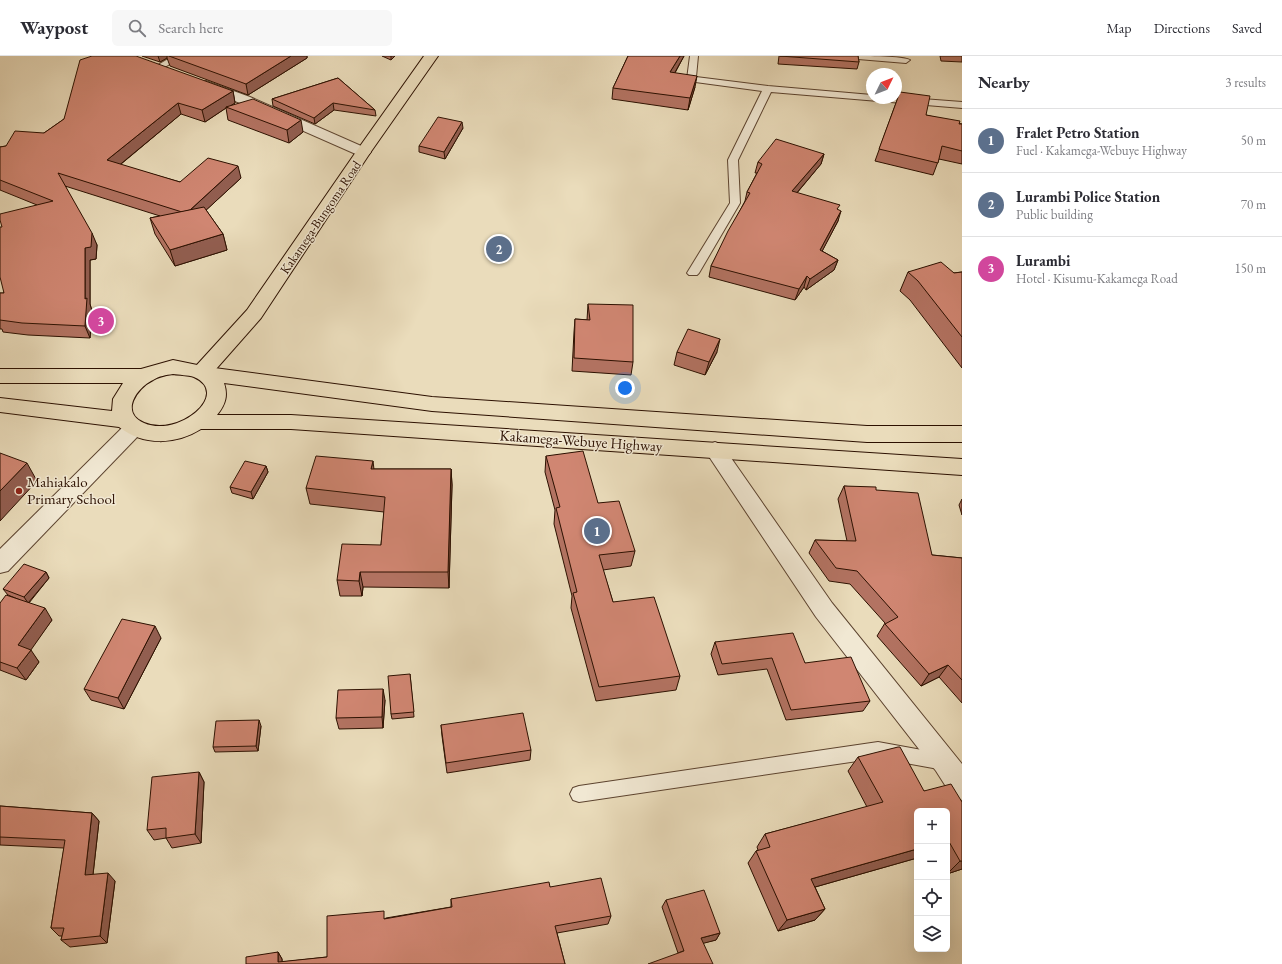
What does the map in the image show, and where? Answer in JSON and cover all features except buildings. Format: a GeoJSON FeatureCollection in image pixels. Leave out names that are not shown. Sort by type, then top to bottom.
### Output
{"type":"FeatureCollection","features":[{"type":"Feature","properties":{"kind":"main road","name":"Kakamega-Bungoma Road"},"geometry":{"type":"LineString","coordinates":[[204,373],[254,314],[363,152],[431,56]]}},
{"type":"Feature","properties":{"kind":"main road"},"geometry":{"type":"LineString","coordinates":[[0,406],[130,424],[152,433],[174,432],[188,428],[200,422],[210,412],[216,402],[217,397],[214,382],[204,373],[189,368],[174,367],[158,370],[143,376],[133,383],[121,402],[121,412],[130,424]]}},
{"type":"Feature","properties":{"kind":"main road","name":"Kakamega-Webuye Highway"},"geometry":{"type":"LineString","coordinates":[[204,373],[432,404],[867,434],[962,434]]}},
{"type":"Feature","properties":{"kind":"main road"},"geometry":{"type":"LineString","coordinates":[[0,376],[143,376]]}},
{"type":"Feature","properties":{"kind":"main road","name":"Kakamega-Webuye Highway"},"geometry":{"type":"LineString","coordinates":[[200,422],[291,422],[962,467]]}},
{"type":"Feature","properties":{"kind":"street"},"geometry":{"type":"LineString","coordinates":[[151,65],[172,73]]}},
{"type":"Feature","properties":{"kind":"street"},"geometry":{"type":"LineString","coordinates":[[194,81],[245,100],[363,152]]}},
{"type":"Feature","properties":{"kind":"street"},"geometry":{"type":"LineString","coordinates":[[0,564],[130,424]]}},
{"type":"Feature","properties":{"kind":"street"},"geometry":{"type":"LineString","coordinates":[[715,450],[824,610],[954,764],[962,787]]}},
{"type":"Feature","properties":{"kind":"lane"},"geometry":{"type":"LineString","coordinates":[[151,65],[179,56]]}},
{"type":"Feature","properties":{"kind":"lane"},"geometry":{"type":"LineString","coordinates":[[694,56],[691,79],[768,89],[962,105]]}},
{"type":"Feature","properties":{"kind":"lane"},"geometry":{"type":"LineString","coordinates":[[858,56],[906,60]]}},
{"type":"Feature","properties":{"kind":"lane"},"geometry":{"type":"LineString","coordinates":[[693,273],[735,204],[734,160],[768,89]]}},
{"type":"Feature","properties":{"kind":"lane"},"geometry":{"type":"LineString","coordinates":[[579,794],[878,750],[954,764]]}},
{"type":"Feature","properties":{"kind":"place","name":"Lurambi Police Station"},"geometry":{"type":"Point","coordinates":[499,249]}},
{"type":"Feature","properties":{"kind":"place","name":"Lurambi"},"geometry":{"type":"Point","coordinates":[101,321]}},
{"type":"Feature","properties":{"kind":"place","name":"Mahiakalo Primary School"},"geometry":{"type":"Point","coordinates":[19,491]}},
{"type":"Feature","properties":{"kind":"place","name":"Fralet Petro Station"},"geometry":{"type":"Point","coordinates":[597,531]}}]}
